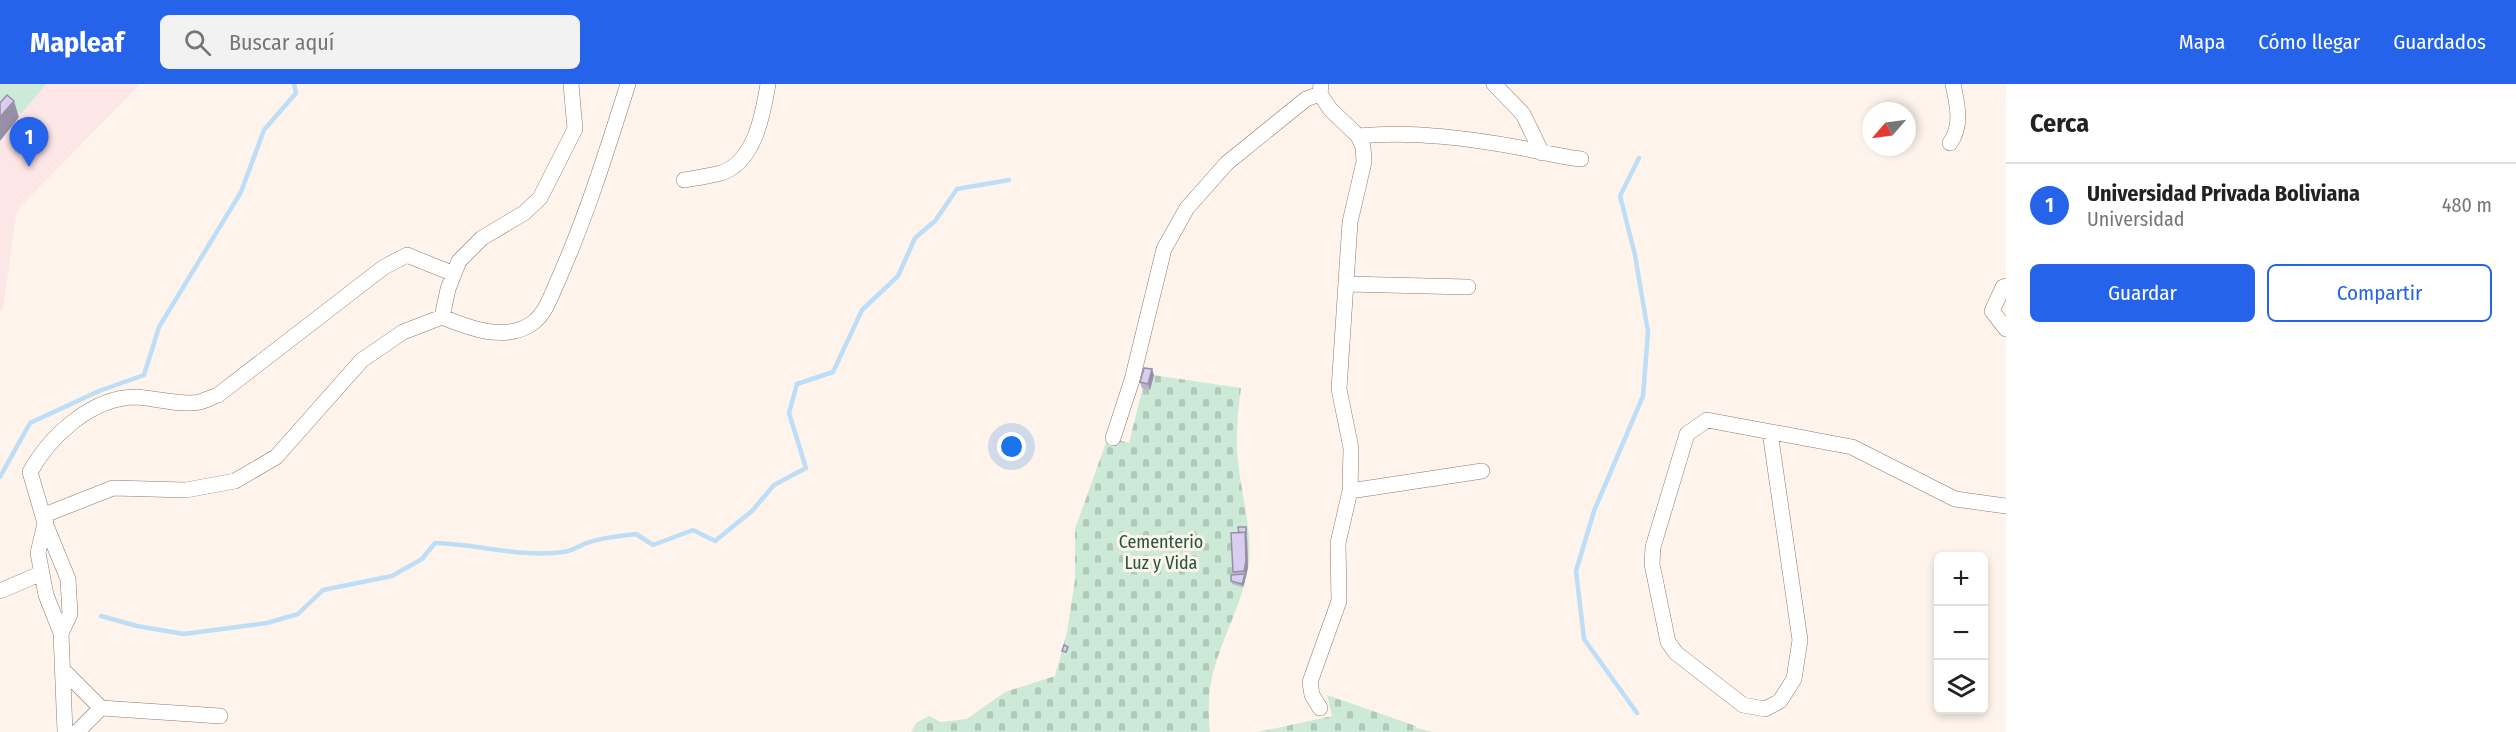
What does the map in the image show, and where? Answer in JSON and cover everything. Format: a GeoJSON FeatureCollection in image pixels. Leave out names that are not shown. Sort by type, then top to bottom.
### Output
{"type":"FeatureCollection","features":[{"type":"Feature","properties":{"kind":"street"},"geometry":{"type":"LineString","coordinates":[[442,317],[459,261],[482,238],[524,213],[540,198],[574,129],[571,84]]}},
{"type":"Feature","properties":{"kind":"street"},"geometry":{"type":"LineString","coordinates":[[65,732],[61,633],[46,595],[38,553],[47,514],[113,488],[186,490],[235,481],[276,457],[362,360],[403,332],[442,317],[474,330],[515,331],[533,322],[544,311],[580,231],[628,84]]}},
{"type":"Feature","properties":{"kind":"street"},"geometry":{"type":"LineString","coordinates":[[684,180],[723,172],[735,166],[748,150],[759,124],[768,84]]}},
{"type":"Feature","properties":{"kind":"street"},"geometry":{"type":"LineString","coordinates":[[1494,84],[1523,114],[1542,153]]}},
{"type":"Feature","properties":{"kind":"street"},"geometry":{"type":"LineString","coordinates":[[1950,143],[1958,126],[1958,106],[1953,84]]}},
{"type":"Feature","properties":{"kind":"street"},"geometry":{"type":"LineString","coordinates":[[1113,438],[1132,380],[1164,249],[1187,208],[1227,163],[1305,99],[1321,89],[1330,109],[1358,136],[1363,147],[1364,162],[1350,222],[1339,389],[1344,422],[1351,437],[1350,491],[1338,543],[1339,601],[1310,682],[1312,695],[1320,708]]}},
{"type":"Feature","properties":{"kind":"street"},"geometry":{"type":"LineString","coordinates":[[1358,136],[1397,132],[1469,139],[1581,159]]}},
{"type":"Feature","properties":{"kind":"street"},"geometry":{"type":"LineString","coordinates":[[61,633],[70,614],[68,579],[45,523],[30,472],[55,436],[74,420],[111,401],[133,397],[199,402],[218,395],[384,267],[407,255],[454,274]]}},
{"type":"Feature","properties":{"kind":"street"},"geometry":{"type":"LineString","coordinates":[[1346,284],[1468,287]]}},
{"type":"Feature","properties":{"kind":"street"},"geometry":{"type":"LineString","coordinates":[[2006,286],[2002,287],[1992,311],[2006,329]]}},
{"type":"Feature","properties":{"kind":"street"},"geometry":{"type":"LineString","coordinates":[[1770,432],[1800,640],[1794,679],[1780,701],[1765,709],[1743,705],[1676,653],[1668,642],[1652,564],[1653,547],[1687,434],[1707,420],[1852,447],[1955,498],[2006,506]]}},
{"type":"Feature","properties":{"kind":"street"},"geometry":{"type":"LineString","coordinates":[[1350,491],[1482,471]]}},
{"type":"Feature","properties":{"kind":"street"},"geometry":{"type":"LineString","coordinates":[[0,591],[42,573]]}},
{"type":"Feature","properties":{"kind":"street"},"geometry":{"type":"LineString","coordinates":[[64,671],[101,708],[220,716]]}},
{"type":"Feature","properties":{"kind":"street"},"geometry":{"type":"LineString","coordinates":[[77,732],[101,708]]}},
{"type":"Feature","properties":{"kind":"shaded area"},"geometry":{"type":"Polygon","coordinates":[[[0,84],[140,84],[20,207],[16,216],[3,309],[0,311],[0,84]]]}},
{"type":"Feature","properties":{"kind":"green space"},"geometry":{"type":"Polygon","coordinates":[[[0,84],[46,84],[21,114],[13,107],[0,112],[0,84]]]}},
{"type":"Feature","properties":{"kind":"green space","name":"Cementerio Luz y Vida"},"geometry":{"type":"Polygon","coordinates":[[[1146,374],[1241,388],[1237,452],[1248,529],[1248,569],[1241,596],[1211,680],[1210,732],[911,732],[916,723],[929,716],[941,722],[967,719],[1005,692],[1055,676],[1067,632],[1075,580],[1075,529],[1108,437],[1129,443],[1146,374]]]}},
{"type":"Feature","properties":{"kind":"green space"},"geometry":{"type":"Polygon","coordinates":[[[1327,695],[1416,726],[1416,728],[1433,732],[1258,732],[1332,716],[1327,695]]]}},
{"type":"Feature","properties":{"kind":"building"},"geometry":{"type":"Polygon","coordinates":[[[7,95],[14,101],[0,117],[0,103],[7,95]]]}},
{"type":"Feature","properties":{"kind":"building"},"geometry":{"type":"Polygon","coordinates":[[[1144,368],[1152,369],[1148,384],[1140,382],[1144,368]]]}},
{"type":"Feature","properties":{"kind":"building"},"geometry":{"type":"Polygon","coordinates":[[[1238,527],[1246,527],[1246,535],[1245,532],[1239,533],[1238,527]]]}},
{"type":"Feature","properties":{"kind":"building"},"geometry":{"type":"Polygon","coordinates":[[[1245,532],[1244,571],[1233,572],[1231,533],[1245,532]]]}},
{"type":"Feature","properties":{"kind":"building"},"geometry":{"type":"Polygon","coordinates":[[[1245,574],[1242,584],[1231,581],[1231,575],[1245,574]]]}},
{"type":"Feature","properties":{"kind":"building"},"geometry":{"type":"Polygon","coordinates":[[[1064,645],[1068,647],[1066,652],[1062,651],[1064,645]]]}},
{"type":"Feature","properties":{"kind":"waterway"},"geometry":{"type":"LineString","coordinates":[[0,477],[30,423],[99,391],[144,375],[159,327],[241,192],[264,130],[296,93],[294,84]]}},
{"type":"Feature","properties":{"kind":"waterway"},"geometry":{"type":"LineString","coordinates":[[1637,713],[1584,639],[1576,571],[1594,511],[1643,396],[1648,332],[1635,255],[1620,196],[1639,158]]}},
{"type":"Feature","properties":{"kind":"waterway"},"geometry":{"type":"LineString","coordinates":[[101,616],[137,626],[184,634],[267,623],[298,614],[323,590],[392,576],[422,559],[435,543],[515,552],[548,553],[567,551],[601,539],[636,534],[653,545],[693,530],[715,541],[752,511],[774,485],[806,468],[789,413],[797,384],[833,372],[862,310],[898,276],[915,238],[935,221],[957,189],[1009,180]]}},
{"type":"Feature","properties":{"kind":"place","name":"Universidad Privada Boliviana"},"geometry":{"type":"Point","coordinates":[29,167]}}]}
